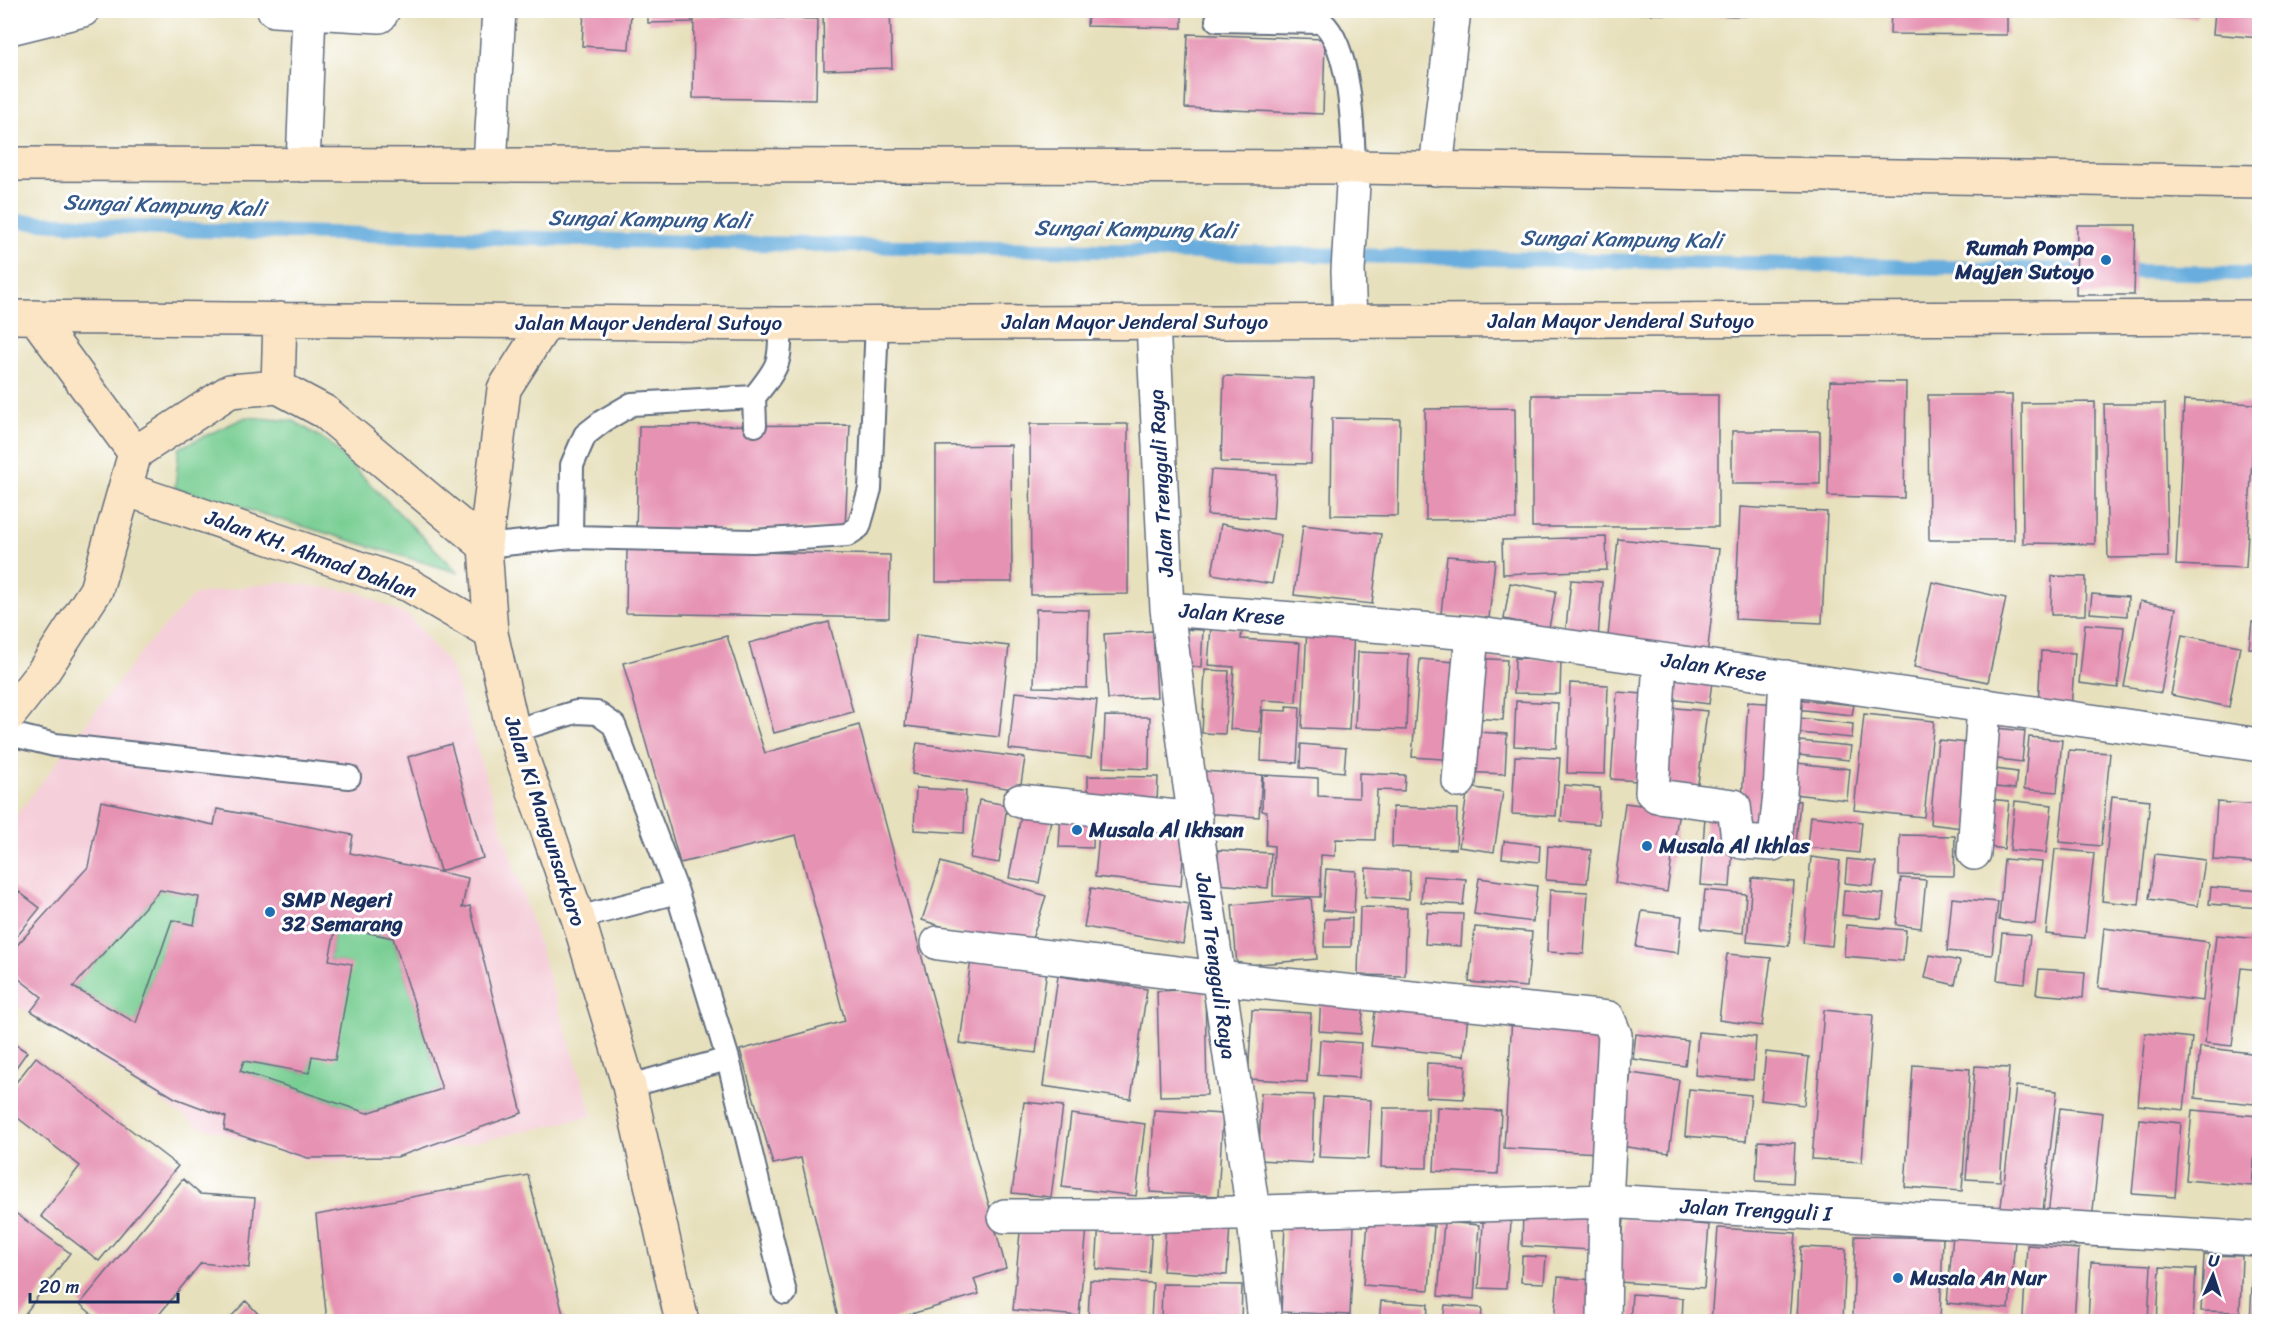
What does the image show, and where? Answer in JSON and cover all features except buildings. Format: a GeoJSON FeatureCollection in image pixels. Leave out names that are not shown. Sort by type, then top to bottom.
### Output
{"type":"FeatureCollection","features":[{"type":"Feature","properties":{"kind":"main road"},"geometry":{"type":"LineString","coordinates":[[10,164],[1354,167],[2259,182]]}},
{"type":"Feature","properties":{"kind":"main road"},"geometry":{"type":"LineString","coordinates":[[23,317],[135,453]]}},
{"type":"Feature","properties":{"kind":"main road","name":"Jalan Mayor Jenderal Sutoyo"},"geometry":{"type":"LineString","coordinates":[[23,317],[780,324],[2259,317]]}},
{"type":"Feature","properties":{"kind":"main road"},"geometry":{"type":"LineString","coordinates":[[278,387],[280,320]]}},
{"type":"Feature","properties":{"kind":"main road","name":"Jalan Ki Mangunsarkoro"},"geometry":{"type":"LineString","coordinates":[[546,323],[504,388],[485,546],[491,633],[513,731],[578,918],[629,1086],[682,1322]]}},
{"type":"Feature","properties":{"kind":"main road"},"geometry":{"type":"LineString","coordinates":[[15,700],[43,672],[96,590],[135,453],[230,390],[278,387],[325,412],[485,546]]}},
{"type":"Feature","properties":{"kind":"main road","name":"Jalan KH. Ahmad Dahlan"},"geometry":{"type":"LineString","coordinates":[[125,489],[409,585],[491,633]]}},
{"type":"Feature","properties":{"kind":"street"},"geometry":{"type":"LineString","coordinates":[[10,28],[82,10]]}},
{"type":"Feature","properties":{"kind":"street"},"geometry":{"type":"LineString","coordinates":[[274,10],[380,16],[383,10]]}},
{"type":"Feature","properties":{"kind":"street"},"geometry":{"type":"LineString","coordinates":[[490,165],[499,10]]}},
{"type":"Feature","properties":{"kind":"street"},"geometry":{"type":"LineString","coordinates":[[1436,169],[1454,10]]}},
{"type":"Feature","properties":{"kind":"street"},"geometry":{"type":"LineString","coordinates":[[303,165],[309,12]]}},
{"type":"Feature","properties":{"kind":"street"},"geometry":{"type":"LineString","coordinates":[[1350,322],[1348,272],[1354,167]]}},
{"type":"Feature","properties":{"kind":"street","name":"Jalan Trengguli Raya"},"geometry":{"type":"LineString","coordinates":[[1153,323],[1167,609],[1253,1210],[1265,1322]]}},
{"type":"Feature","properties":{"kind":"street","name":"Jalan Krese"},"geometry":{"type":"LineString","coordinates":[[1167,609],[1472,633],[2259,745]]}},
{"type":"Feature","properties":{"kind":"street"},"geometry":{"type":"LineString","coordinates":[[1459,781],[1472,633]]}},
{"type":"Feature","properties":{"kind":"street"},"geometry":{"type":"LineString","coordinates":[[1660,660],[1652,792],[1657,796],[1734,806],[1738,839],[1742,842],[1772,844],[1774,839],[1780,794],[1785,677]]}},
{"type":"Feature","properties":{"kind":"street"},"geometry":{"type":"LineString","coordinates":[[1974,853],[1984,705]]}},
{"type":"Feature","properties":{"kind":"street"},"geometry":{"type":"LineString","coordinates":[[1020,801],[1196,819]]}},
{"type":"Feature","properties":{"kind":"street"},"geometry":{"type":"LineString","coordinates":[[938,944],[1218,978],[1608,1018],[1615,1035],[1606,1201],[1604,1322]]}},
{"type":"Feature","properties":{"kind":"street","name":"Jalan Trengguli I"},"geometry":{"type":"LineString","coordinates":[[1005,1216],[1136,1216],[1253,1210],[1606,1201],[2259,1239]]}},
{"type":"Feature","properties":{"kind":"lane"},"geometry":{"type":"LineString","coordinates":[[1217,20],[1322,22],[1329,28],[1338,49],[1352,110],[1354,167]]}},
{"type":"Feature","properties":{"kind":"lane"},"geometry":{"type":"LineString","coordinates":[[485,546],[571,537],[847,535],[859,527],[870,489],[877,322]]}},
{"type":"Feature","properties":{"kind":"lane"},"geometry":{"type":"LineString","coordinates":[[755,425],[754,397],[777,368],[781,354],[780,324]]}},
{"type":"Feature","properties":{"kind":"lane"},"geometry":{"type":"LineString","coordinates":[[571,537],[572,465],[585,435],[603,421],[632,404],[754,397]]}},
{"type":"Feature","properties":{"kind":"lane"},"geometry":{"type":"LineString","coordinates":[[513,731],[576,712],[597,713],[614,725],[677,892],[728,1059],[785,1293]]}},
{"type":"Feature","properties":{"kind":"lane"},"geometry":{"type":"LineString","coordinates":[[10,734],[55,745],[350,777]]}},
{"type":"Feature","properties":{"kind":"lane"},"geometry":{"type":"LineString","coordinates":[[578,918],[677,892]]}},
{"type":"Feature","properties":{"kind":"lane"},"geometry":{"type":"LineString","coordinates":[[629,1086],[728,1059]]}},
{"type":"Feature","properties":{"kind":"shaded area","name":"SMP Negeri 32 Semarang"},"geometry":{"type":"Polygon","coordinates":[[[280,582],[358,592],[410,617],[451,667],[593,1116],[391,1161],[308,1161],[197,1125],[11,1001],[10,824],[145,647],[195,594],[280,582]]]}},
{"type":"Feature","properties":{"kind":"green space"},"geometry":{"type":"Polygon","coordinates":[[[246,417],[294,421],[328,442],[459,573],[175,488],[179,448],[246,417]]]}},
{"type":"Feature","properties":{"kind":"green space"},"geometry":{"type":"Polygon","coordinates":[[[160,890],[199,897],[194,925],[172,921],[136,1023],[73,987],[160,890]]]}},
{"type":"Feature","properties":{"kind":"green space"},"geometry":{"type":"Polygon","coordinates":[[[336,926],[393,938],[442,1089],[367,1113],[240,1071],[244,1061],[308,1073],[312,1056],[351,964],[329,960],[336,926]]]}},
{"type":"Feature","properties":{"kind":"waterway","name":"Sungai Kampung Kali"},"geometry":{"type":"LineString","coordinates":[[10,221],[190,230],[683,242],[2260,274]]}},
{"type":"Feature","properties":{"kind":"place","name":"Rumah Pompa Mayjen Sutoyo"},"geometry":{"type":"Point","coordinates":[2106,260]}},
{"type":"Feature","properties":{"kind":"place","name":"Musala Al Ikhsan"},"geometry":{"type":"Point","coordinates":[1077,830]}},
{"type":"Feature","properties":{"kind":"place","name":"Musala Al Ikhlas"},"geometry":{"type":"Point","coordinates":[1647,846]}},
{"type":"Feature","properties":{"kind":"place","name":"SMP Negeri 32 Semarang"},"geometry":{"type":"Point","coordinates":[270,912]}},
{"type":"Feature","properties":{"kind":"place","name":"Musala An Nur"},"geometry":{"type":"Point","coordinates":[1898,1278]}}]}
